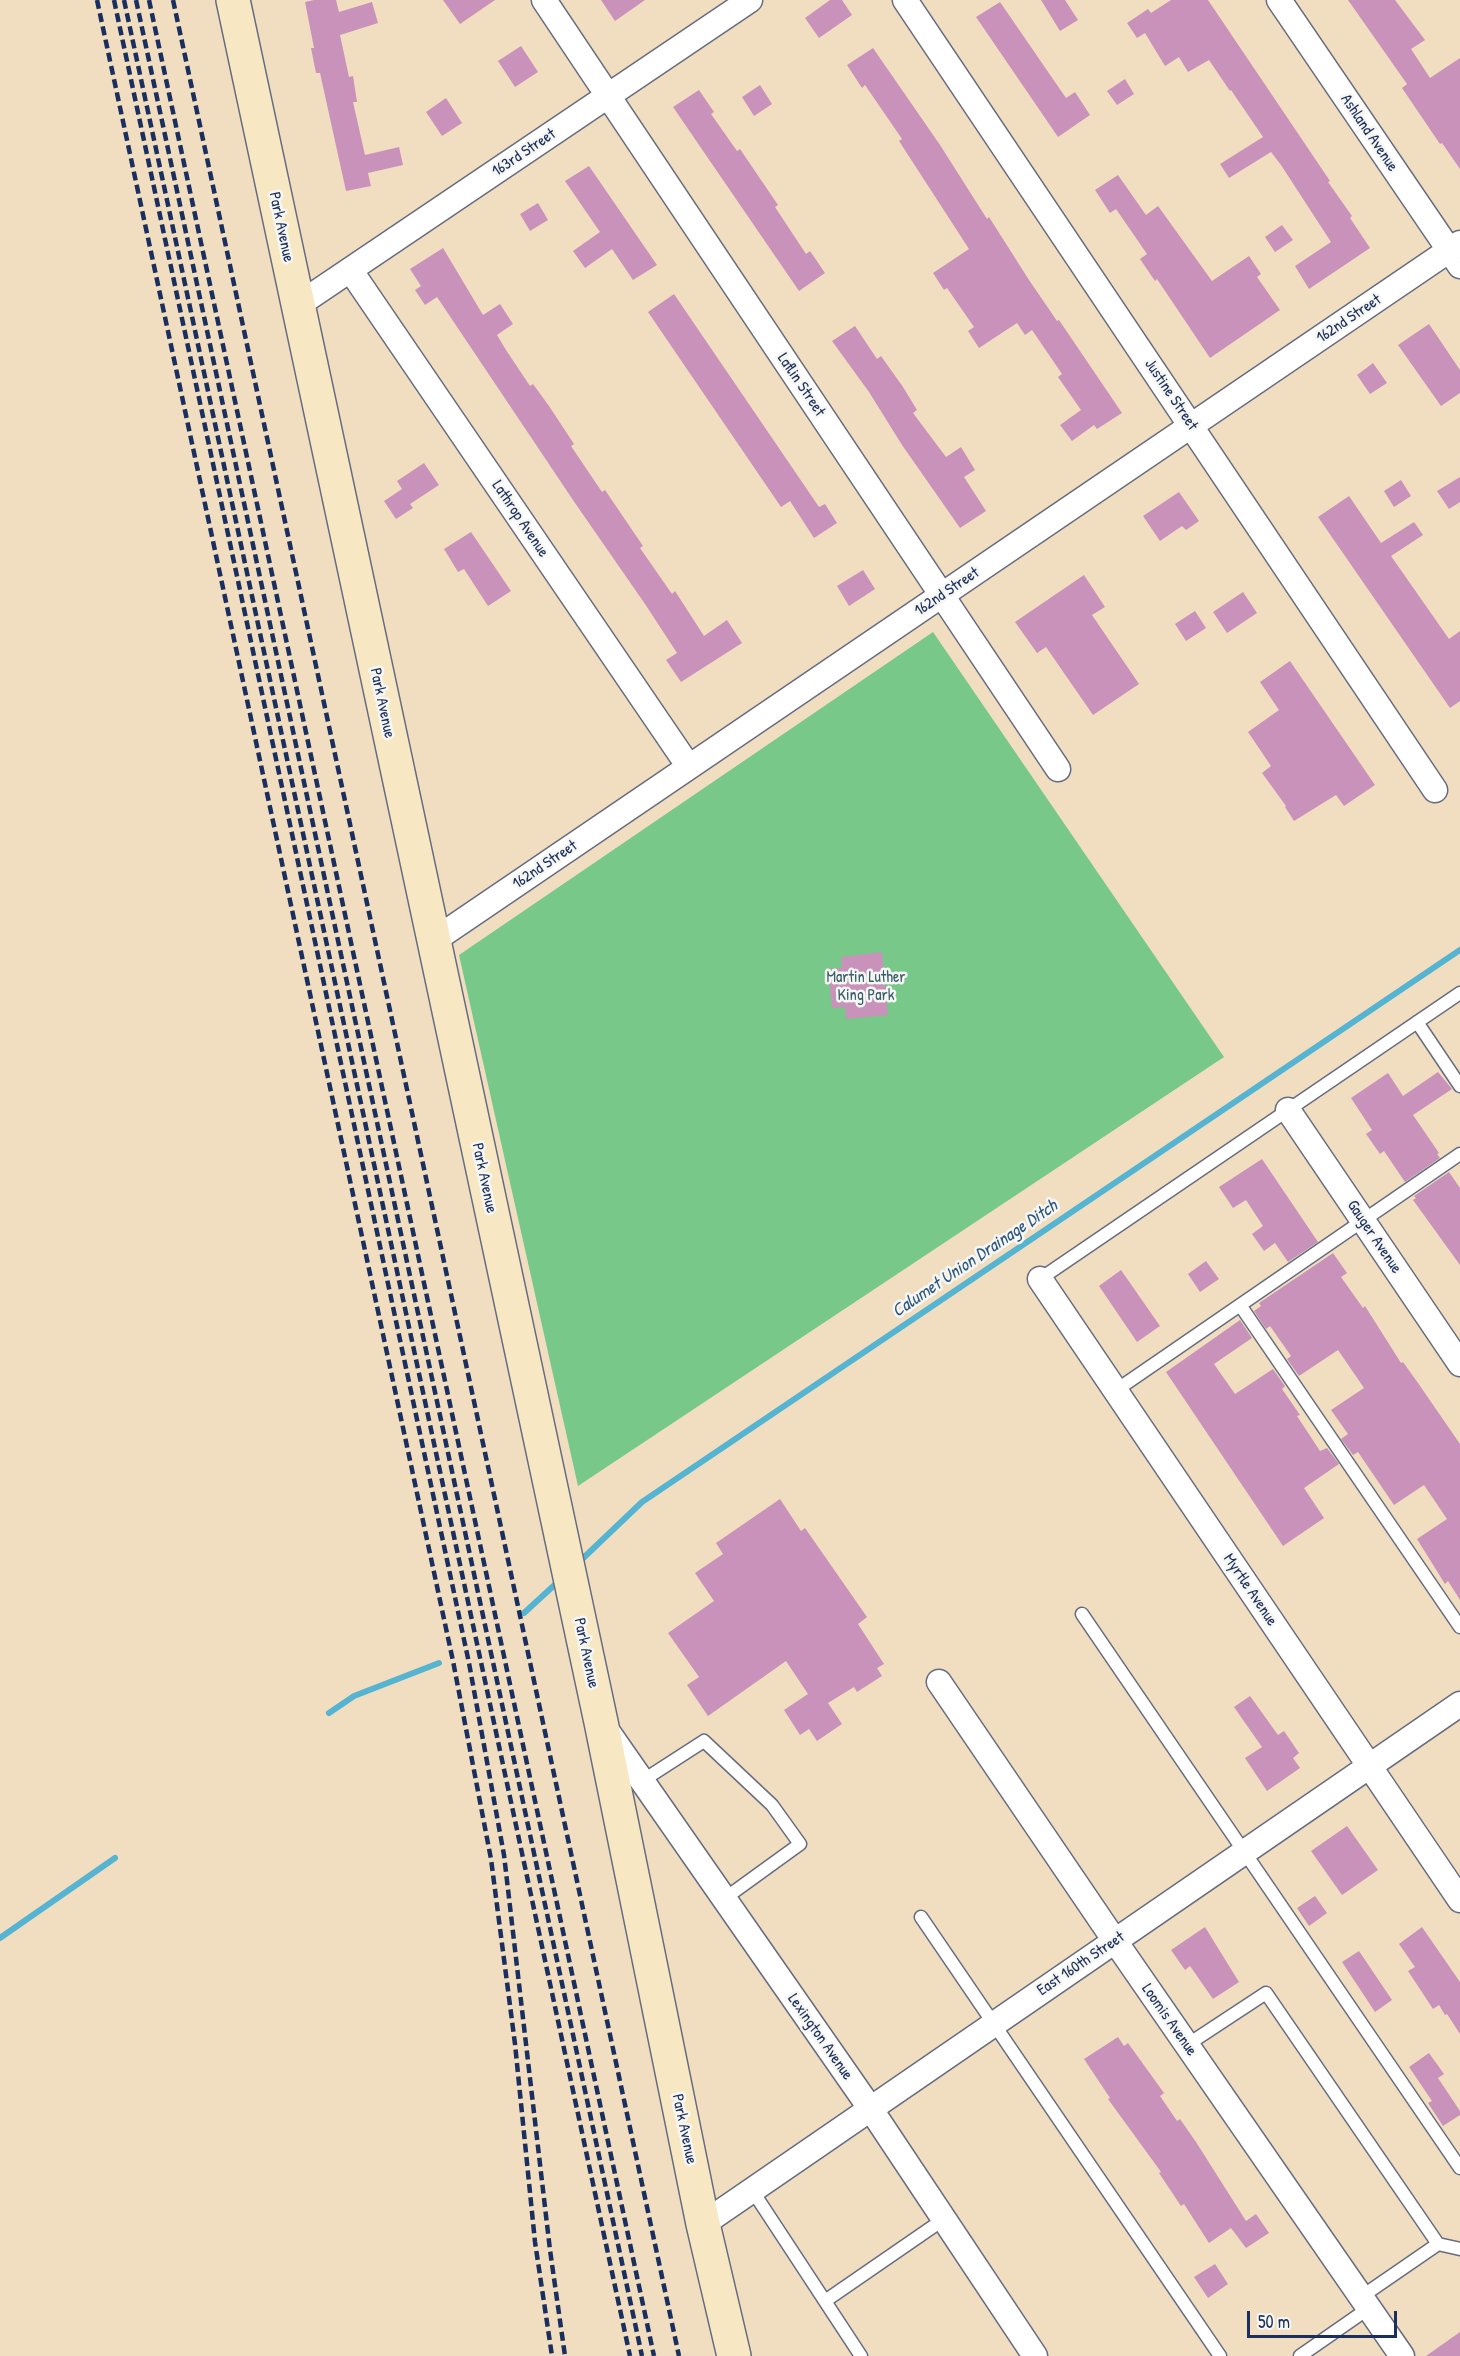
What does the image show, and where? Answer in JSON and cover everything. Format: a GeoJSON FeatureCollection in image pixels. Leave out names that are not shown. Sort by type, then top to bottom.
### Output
{"type":"FeatureCollection","features":[{"type":"Feature","properties":{"kind":"street","name":"Park Avenue"},"geometry":{"type":"LineString","coordinates":[[233,0],[601,1722],[703,2224],[734,2356]]}},
{"type":"Feature","properties":{"kind":"street","name":"Laflin Street"},"geometry":{"type":"LineString","coordinates":[[544,0],[1058,770]]}},
{"type":"Feature","properties":{"kind":"street","name":"163rd Street"},"geometry":{"type":"LineString","coordinates":[[298,305],[750,0]]}},
{"type":"Feature","properties":{"kind":"street","name":"Justine Street"},"geometry":{"type":"LineString","coordinates":[[905,0],[1435,790]]}},
{"type":"Feature","properties":{"kind":"street","name":"Ashland Avenue"},"geometry":{"type":"LineString","coordinates":[[1279,0],[1456,253]]}},
{"type":"Feature","properties":{"kind":"street","name":"162nd Street"},"geometry":{"type":"LineString","coordinates":[[433,941],[1192,426],[1456,253]]}},
{"type":"Feature","properties":{"kind":"street","name":"Lathrop Avenue"},"geometry":{"type":"LineString","coordinates":[[351,271],[689,767]]}},
{"type":"Feature","properties":{"kind":"street","name":"Gauger Avenue"},"geometry":{"type":"LineString","coordinates":[[1288,1110],[1460,1364]]}},
{"type":"Feature","properties":{"kind":"street","name":"Myrtle Avenue"},"geometry":{"type":"LineString","coordinates":[[1040,1279],[1460,1900]]}},
{"type":"Feature","properties":{"kind":"street","name":"Loomis Avenue"},"geometry":{"type":"LineString","coordinates":[[939,1682],[1402,2356]]}},
{"type":"Feature","properties":{"kind":"street","name":"East 160th Street"},"geometry":{"type":"LineString","coordinates":[[703,2224],[1460,1704]]}},
{"type":"Feature","properties":{"kind":"street","name":"Lexington Avenue"},"geometry":{"type":"LineString","coordinates":[[601,1722],[870,2108],[1035,2356]]}},
{"type":"Feature","properties":{"kind":"lane"},"geometry":{"type":"LineString","coordinates":[[1040,1279],[1460,993]]}},
{"type":"Feature","properties":{"kind":"lane"},"geometry":{"type":"LineString","coordinates":[[1417,1023],[1460,1086]]}},
{"type":"Feature","properties":{"kind":"lane"},"geometry":{"type":"LineString","coordinates":[[1115,1391],[1460,1154]]}},
{"type":"Feature","properties":{"kind":"lane"},"geometry":{"type":"LineString","coordinates":[[1240,1305],[1460,1627]]}},
{"type":"Feature","properties":{"kind":"lane"},"geometry":{"type":"LineString","coordinates":[[1082,1614],[1460,2168]]}},
{"type":"Feature","properties":{"kind":"lane"},"geometry":{"type":"LineString","coordinates":[[642,1781],[704,1741],[772,1805],[800,1844],[724,1899]]}},
{"type":"Feature","properties":{"kind":"lane"},"geometry":{"type":"LineString","coordinates":[[921,1917],[1220,2356]]}},
{"type":"Feature","properties":{"kind":"lane"},"geometry":{"type":"LineString","coordinates":[[1187,2045],[1266,1993],[1438,2244],[1460,2249]]}},
{"type":"Feature","properties":{"kind":"lane"},"geometry":{"type":"LineString","coordinates":[[752,2190],[861,2356]]}},
{"type":"Feature","properties":{"kind":"lane"},"geometry":{"type":"LineString","coordinates":[[825,2301],[944,2219]]}},
{"type":"Feature","properties":{"kind":"lane"},"geometry":{"type":"LineString","coordinates":[[1300,2356],[1438,2244]]}},
{"type":"Feature","properties":{"kind":"green space","name":"Martin Luther King Park"},"geometry":{"type":"Polygon","coordinates":[[[933,632],[1224,1057],[578,1486],[459,955],[933,632]]]}},
{"type":"Feature","properties":{"kind":"building"},"geometry":{"type":"Polygon","coordinates":[[[336,0],[339,12],[372,2],[378,23],[340,35],[349,77],[353,76],[357,102],[353,102],[365,155],[399,147],[403,165],[368,173],[371,186],[346,191],[320,73],[316,73],[311,48],[314,48],[305,2],[336,0]]]}},
{"type":"Feature","properties":{"kind":"building"},"geometry":{"type":"Polygon","coordinates":[[[443,0],[495,0],[460,24],[443,0]]]}},
{"type":"Feature","properties":{"kind":"building"},"geometry":{"type":"Polygon","coordinates":[[[601,0],[645,0],[615,21],[601,0]]]}},
{"type":"Feature","properties":{"kind":"building"},"geometry":{"type":"Polygon","coordinates":[[[830,0],[842,0],[852,15],[819,38],[805,18],[830,0]]]}},
{"type":"Feature","properties":{"kind":"building"},"geometry":{"type":"Polygon","coordinates":[[[1041,0],[1065,0],[1078,20],[1060,31],[1041,0]]]}},
{"type":"Feature","properties":{"kind":"building"},"geometry":{"type":"Polygon","coordinates":[[[1171,0],[1208,0],[1330,181],[1328,182],[1352,216],[1350,218],[1370,248],[1309,289],[1295,266],[1331,242],[1271,152],[1229,178],[1220,164],[1263,137],[1231,90],[1209,60],[1188,72],[1179,57],[1165,66],[1145,33],[1137,38],[1127,23],[1148,9],[1151,13],[1171,0]]]}},
{"type":"Feature","properties":{"kind":"building"},"geometry":{"type":"Polygon","coordinates":[[[1348,0],[1395,0],[1425,40],[1411,49],[1430,78],[1460,58],[1460,169],[1402,88],[1407,84],[1348,0]]]}},
{"type":"Feature","properties":{"kind":"building"},"geometry":{"type":"Polygon","coordinates":[[[1000,2],[1066,98],[1075,92],[1090,115],[1058,137],[976,17],[1000,2]]]}},
{"type":"Feature","properties":{"kind":"building"},"geometry":{"type":"Polygon","coordinates":[[[521,46],[538,72],[515,87],[498,61],[521,46]]]}},
{"type":"Feature","properties":{"kind":"building"},"geometry":{"type":"Polygon","coordinates":[[[873,48],[940,145],[987,219],[989,217],[1029,280],[1122,413],[1097,429],[1094,425],[1072,441],[1060,425],[1081,410],[1058,377],[1062,374],[1032,330],[1025,335],[1017,323],[979,348],[968,331],[974,327],[947,288],[944,290],[933,273],[969,249],[899,141],[902,139],[865,85],[862,88],[847,65],[873,48]]]}},
{"type":"Feature","properties":{"kind":"building"},"geometry":{"type":"Polygon","coordinates":[[[1125,79],[1134,94],[1117,105],[1107,91],[1125,79]]]}},
{"type":"Feature","properties":{"kind":"building"},"geometry":{"type":"Polygon","coordinates":[[[760,85],[772,104],[754,116],[742,97],[760,85]]]}},
{"type":"Feature","properties":{"kind":"building"},"geometry":{"type":"Polygon","coordinates":[[[699,90],[714,112],[711,114],[737,151],[740,149],[778,205],[775,207],[806,254],[810,251],[825,273],[799,291],[673,107],[699,90]]]}},
{"type":"Feature","properties":{"kind":"building"},"geometry":{"type":"Polygon","coordinates":[[[446,98],[462,123],[442,136],[426,112],[446,98]]]}},
{"type":"Feature","properties":{"kind":"building"},"geometry":{"type":"Polygon","coordinates":[[[589,166],[657,265],[633,280],[612,249],[585,268],[573,251],[600,232],[565,181],[589,166]]]}},
{"type":"Feature","properties":{"kind":"building"},"geometry":{"type":"Polygon","coordinates":[[[1118,175],[1146,215],[1158,206],[1212,281],[1249,256],[1261,274],[1257,277],[1280,310],[1210,358],[1157,279],[1155,281],[1140,259],[1147,254],[1116,209],[1110,213],[1095,190],[1118,175]]]}},
{"type":"Feature","properties":{"kind":"building"},"geometry":{"type":"Polygon","coordinates":[[[538,203],[548,220],[530,231],[520,214],[538,203]]]}},
{"type":"Feature","properties":{"kind":"building"},"geometry":{"type":"Polygon","coordinates":[[[1282,225],[1293,240],[1275,252],[1265,237],[1282,225]]]}},
{"type":"Feature","properties":{"kind":"building"},"geometry":{"type":"Polygon","coordinates":[[[443,248],[483,315],[500,304],[513,324],[497,335],[530,386],[533,384],[549,406],[574,444],[571,446],[602,492],[605,490],[643,546],[640,548],[672,594],[675,591],[704,636],[727,620],[742,643],[681,682],[666,660],[677,653],[437,297],[425,305],[415,290],[421,286],[410,269],[443,248]]]}},
{"type":"Feature","properties":{"kind":"building"},"geometry":{"type":"Polygon","coordinates":[[[674,294],[819,507],[825,504],[837,523],[814,538],[790,501],[781,507],[648,312],[674,294]]]}},
{"type":"Feature","properties":{"kind":"building"},"geometry":{"type":"Polygon","coordinates":[[[1429,324],[1460,370],[1460,393],[1441,406],[1398,345],[1429,324]]]}},
{"type":"Feature","properties":{"kind":"building"},"geometry":{"type":"Polygon","coordinates":[[[855,326],[877,359],[881,356],[903,387],[917,410],[913,413],[946,457],[961,447],[975,470],[964,477],[986,511],[960,528],[832,341],[855,326]]]}},
{"type":"Feature","properties":{"kind":"building"},"geometry":{"type":"Polygon","coordinates":[[[1373,363],[1387,383],[1370,394],[1357,375],[1373,363]]]}},
{"type":"Feature","properties":{"kind":"building"},"geometry":{"type":"Polygon","coordinates":[[[424,463],[439,485],[410,504],[413,508],[396,519],[384,501],[402,489],[397,481],[424,463]]]}},
{"type":"Feature","properties":{"kind":"building"},"geometry":{"type":"Polygon","coordinates":[[[1460,477],[1460,502],[1449,509],[1437,491],[1460,477]]]}},
{"type":"Feature","properties":{"kind":"building"},"geometry":{"type":"Polygon","coordinates":[[[1401,480],[1411,496],[1394,507],[1384,491],[1401,480]]]}},
{"type":"Feature","properties":{"kind":"building"},"geometry":{"type":"Polygon","coordinates":[[[1179,492],[1199,521],[1186,530],[1182,526],[1160,541],[1143,516],[1179,492]]]}},
{"type":"Feature","properties":{"kind":"building"},"geometry":{"type":"Polygon","coordinates":[[[1349,496],[1381,543],[1414,522],[1423,535],[1391,556],[1449,639],[1460,631],[1460,701],[1450,708],[1318,517],[1349,496]]]}},
{"type":"Feature","properties":{"kind":"building"},"geometry":{"type":"Polygon","coordinates":[[[471,532],[511,591],[488,606],[464,569],[458,572],[444,549],[471,532]]]}},
{"type":"Feature","properties":{"kind":"building"},"geometry":{"type":"Polygon","coordinates":[[[863,570],[875,589],[849,606],[837,586],[863,570]]]}},
{"type":"Feature","properties":{"kind":"building"},"geometry":{"type":"Polygon","coordinates":[[[1084,575],[1105,607],[1092,615],[1139,684],[1093,715],[1046,647],[1037,653],[1015,622],[1084,575]]]}},
{"type":"Feature","properties":{"kind":"building"},"geometry":{"type":"Polygon","coordinates":[[[1243,592],[1257,613],[1227,633],[1213,612],[1243,592]]]}},
{"type":"Feature","properties":{"kind":"building"},"geometry":{"type":"Polygon","coordinates":[[[1195,611],[1206,628],[1186,641],[1175,624],[1195,611]]]}},
{"type":"Feature","properties":{"kind":"building"},"geometry":{"type":"Polygon","coordinates":[[[1290,661],[1375,785],[1344,806],[1336,795],[1294,821],[1262,773],[1271,766],[1248,732],[1279,710],[1260,682],[1290,661]]]}},
{"type":"Feature","properties":{"kind":"building"},"geometry":{"type":"Polygon","coordinates":[[[882,952],[888,1015],[846,1019],[845,1007],[832,1008],[828,969],[842,968],[841,957],[882,952]]]}},
{"type":"Feature","properties":{"kind":"building"},"geometry":{"type":"Polygon","coordinates":[[[1438,1072],[1452,1089],[1413,1115],[1439,1153],[1437,1154],[1440,1158],[1405,1182],[1384,1151],[1380,1154],[1366,1134],[1372,1130],[1351,1098],[1388,1073],[1403,1096],[1438,1072]]]}},
{"type":"Feature","properties":{"kind":"building"},"geometry":{"type":"Polygon","coordinates":[[[1262,1159],[1318,1242],[1288,1262],[1275,1243],[1264,1251],[1252,1234],[1263,1226],[1246,1200],[1233,1208],[1219,1187],[1262,1159]]]}},
{"type":"Feature","properties":{"kind":"building"},"geometry":{"type":"Polygon","coordinates":[[[1449,1172],[1460,1188],[1460,1265],[1413,1200],[1416,1198],[1414,1196],[1449,1172]]]}},
{"type":"Feature","properties":{"kind":"building"},"geometry":{"type":"Polygon","coordinates":[[[1333,1253],[1347,1273],[1341,1277],[1363,1308],[1365,1306],[1401,1363],[1403,1362],[1460,1444],[1460,1600],[1448,1581],[1445,1584],[1417,1539],[1447,1519],[1424,1485],[1394,1505],[1358,1452],[1353,1455],[1341,1439],[1348,1434],[1331,1410],[1364,1388],[1338,1350],[1299,1376],[1287,1359],[1291,1356],[1270,1326],[1266,1329],[1254,1311],[1261,1306],[1259,1303],[1333,1253]]]}},
{"type":"Feature","properties":{"kind":"building"},"geometry":{"type":"Polygon","coordinates":[[[1206,1261],[1219,1279],[1200,1292],[1188,1274],[1206,1261]]]}},
{"type":"Feature","properties":{"kind":"building"},"geometry":{"type":"Polygon","coordinates":[[[1121,1270],[1160,1326],[1137,1342],[1099,1286],[1121,1270]]]}},
{"type":"Feature","properties":{"kind":"building"},"geometry":{"type":"Polygon","coordinates":[[[1240,1320],[1252,1338],[1214,1364],[1235,1394],[1273,1369],[1285,1386],[1282,1389],[1300,1415],[1297,1416],[1320,1451],[1327,1448],[1339,1464],[1304,1488],[1324,1518],[1283,1546],[1166,1372],[1240,1320]]]}},
{"type":"Feature","properties":{"kind":"building"},"geometry":{"type":"Polygon","coordinates":[[[780,1499],[801,1531],[805,1528],[867,1617],[858,1624],[884,1664],[877,1668],[882,1676],[857,1692],[854,1687],[828,1703],[842,1724],[817,1741],[809,1729],[800,1735],[784,1710],[808,1694],[786,1661],[708,1716],[687,1685],[699,1677],[668,1633],[714,1601],[695,1573],[723,1554],[716,1543],[780,1499]]]}},
{"type":"Feature","properties":{"kind":"building"},"geometry":{"type":"Polygon","coordinates":[[[1250,1696],[1278,1735],[1284,1731],[1299,1753],[1293,1758],[1300,1768],[1267,1791],[1245,1758],[1262,1747],[1234,1707],[1250,1696]]]}},
{"type":"Feature","properties":{"kind":"building"},"geometry":{"type":"Polygon","coordinates":[[[1347,1826],[1378,1870],[1342,1895],[1311,1851],[1347,1826]]]}},
{"type":"Feature","properties":{"kind":"building"},"geometry":{"type":"Polygon","coordinates":[[[1315,1896],[1327,1913],[1309,1926],[1297,1908],[1315,1896]]]}},
{"type":"Feature","properties":{"kind":"building"},"geometry":{"type":"Polygon","coordinates":[[[1205,1927],[1239,1982],[1213,1999],[1190,1966],[1185,1970],[1171,1950],[1205,1927]]]}},
{"type":"Feature","properties":{"kind":"building"},"geometry":{"type":"Polygon","coordinates":[[[1422,1927],[1460,1982],[1460,2034],[1439,2005],[1433,2009],[1408,1971],[1415,1967],[1399,1944],[1422,1927]]]}},
{"type":"Feature","properties":{"kind":"building"},"geometry":{"type":"Polygon","coordinates":[[[1359,1951],[1392,2000],[1375,2012],[1342,1962],[1359,1951]]]}},
{"type":"Feature","properties":{"kind":"building"},"geometry":{"type":"Polygon","coordinates":[[[1118,2037],[1124,2046],[1128,2043],[1164,2093],[1160,2096],[1177,2121],[1180,2119],[1196,2142],[1246,2221],[1256,2214],[1269,2233],[1246,2248],[1231,2228],[1209,2243],[1184,2204],[1181,2206],[1159,2173],[1161,2172],[1108,2099],[1110,2098],[1084,2059],[1118,2037]]]}},
{"type":"Feature","properties":{"kind":"building"},"geometry":{"type":"Polygon","coordinates":[[[1429,2053],[1444,2074],[1438,2078],[1460,2111],[1460,2115],[1443,2126],[1428,2103],[1432,2101],[1409,2067],[1429,2053]]]}},
{"type":"Feature","properties":{"kind":"building"},"geometry":{"type":"Polygon","coordinates":[[[1215,2264],[1228,2284],[1208,2298],[1194,2277],[1215,2264]]]}},
{"type":"Feature","properties":{"kind":"building"},"geometry":{"type":"Polygon","coordinates":[[[1460,2332],[1460,2356],[1426,2356],[1460,2332]]]}},
{"type":"Feature","properties":{"kind":"waterway","name":"Calumet Union Drainage Ditch"},"geometry":{"type":"LineString","coordinates":[[577,1564],[642,1502],[1460,950]]}},
{"type":"Feature","properties":{"kind":"waterway","name":"Calumet Union Drainage Ditch"},"geometry":{"type":"LineString","coordinates":[[524,1613],[561,1579]]}},
{"type":"Feature","properties":{"kind":"waterway","name":"Calumet Union Drainage Ditch"},"geometry":{"type":"LineString","coordinates":[[329,1713],[354,1696],[439,1663]]}},
{"type":"Feature","properties":{"kind":"waterway","name":"Calumet Union Drainage Ditch"},"geometry":{"type":"LineString","coordinates":[[0,1938],[115,1858]]}},
{"type":"Feature","properties":{"kind":"railway"},"geometry":{"type":"LineString","coordinates":[[97,0],[453,1661],[491,1859],[515,2044],[535,2242],[552,2356]]}},
{"type":"Feature","properties":{"kind":"railway"},"geometry":{"type":"LineString","coordinates":[[114,0],[469,1663],[504,1855],[550,2250],[565,2356]]}},
{"type":"Feature","properties":{"kind":"railway"},"geometry":{"type":"LineString","coordinates":[[124,0],[630,2356]]}},
{"type":"Feature","properties":{"kind":"railway"},"geometry":{"type":"LineString","coordinates":[[136,0],[642,2356]]}},
{"type":"Feature","properties":{"kind":"railway"},"geometry":{"type":"LineString","coordinates":[[149,0],[654,2356]]}},
{"type":"Feature","properties":{"kind":"railway"},"geometry":{"type":"LineString","coordinates":[[173,0],[679,2356]]}}]}
